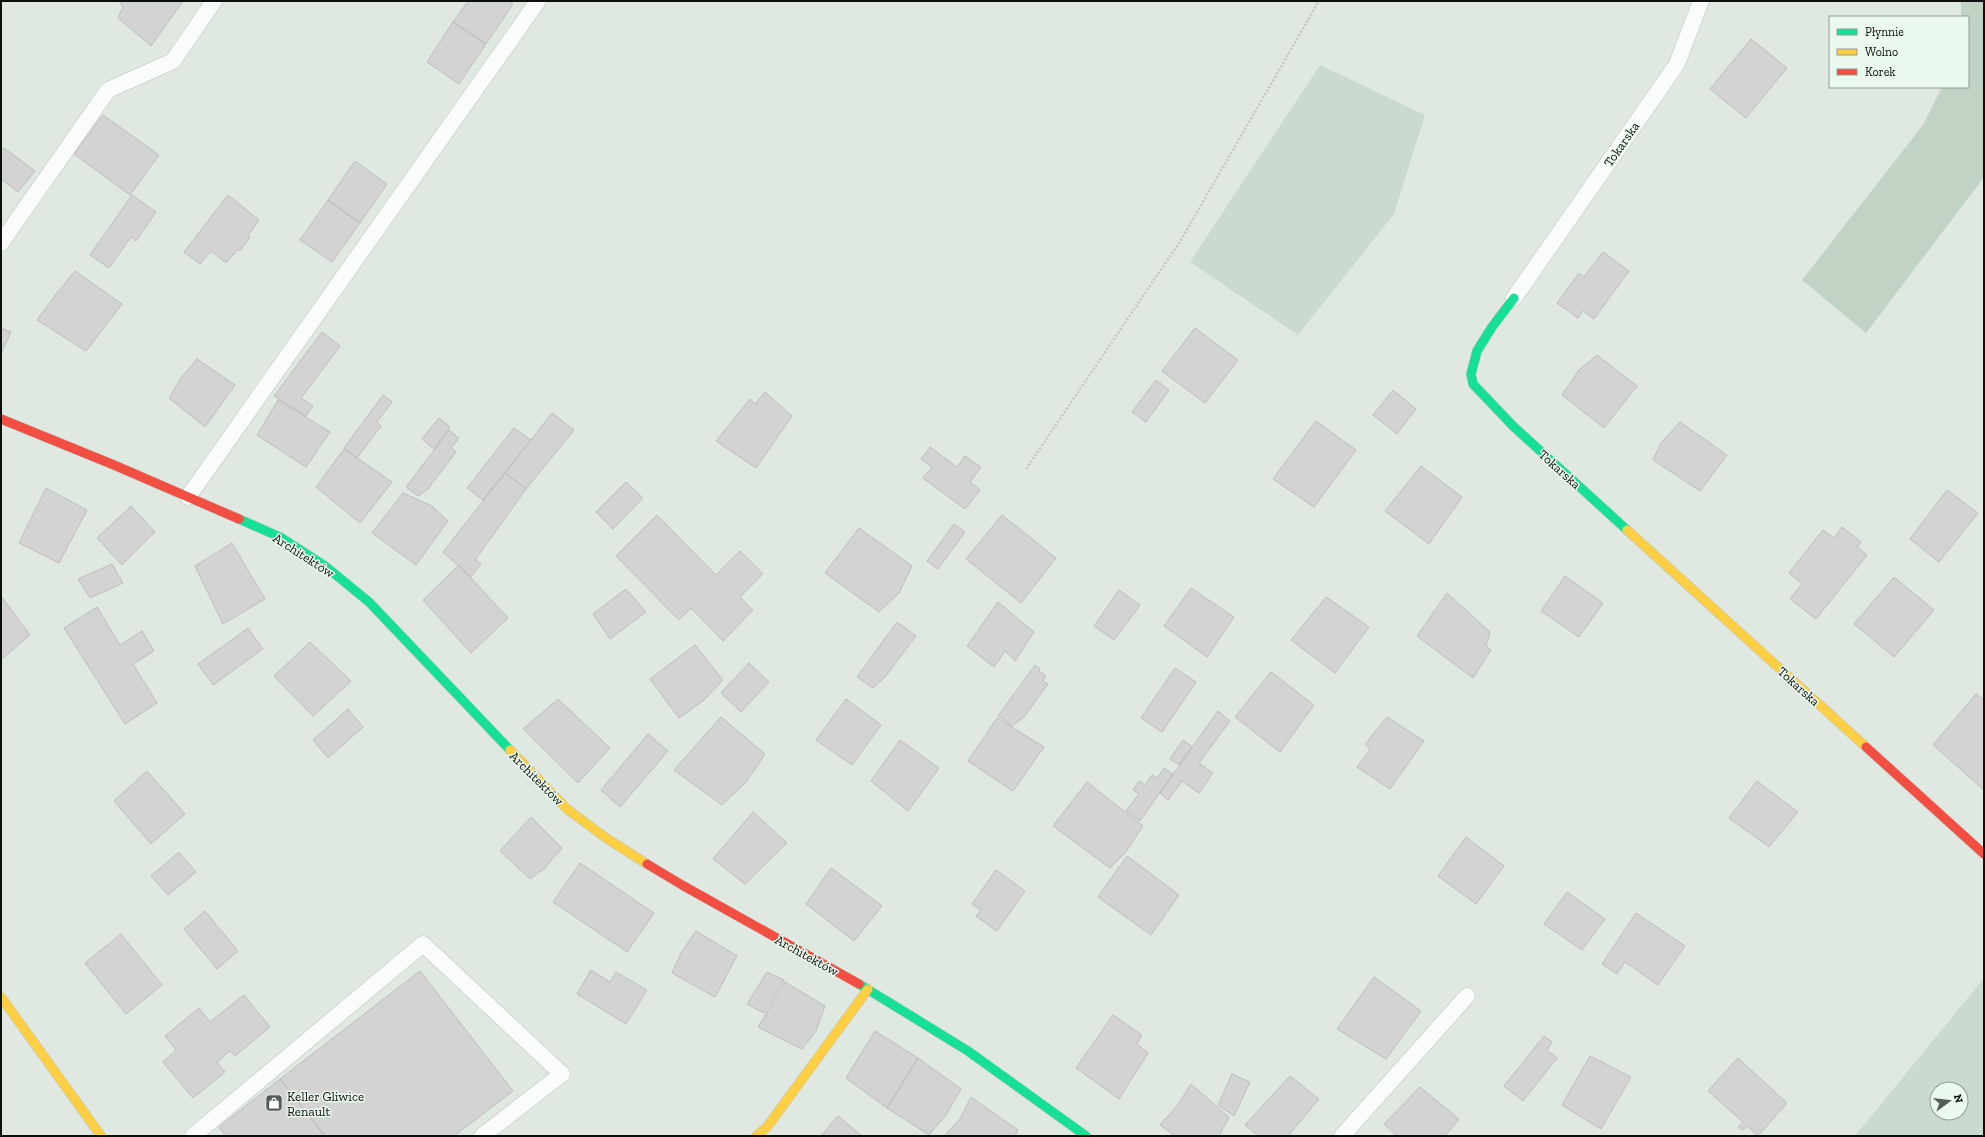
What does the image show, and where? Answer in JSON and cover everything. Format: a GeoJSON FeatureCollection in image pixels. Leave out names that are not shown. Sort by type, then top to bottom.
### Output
{"type":"FeatureCollection","features":[{"type":"Feature","properties":{"kind":"street","name":"Tokarska"},"geometry":{"type":"LineString","coordinates":[[1514,298],[1485,336],[1471,364],[1472,384],[1518,430],[1984,854]]}},
{"type":"Feature","properties":{"kind":"street","name":"Architektów"},"geometry":{"type":"LineString","coordinates":[[1,419],[280,537],[325,566],[369,602],[562,803],[606,838],[682,885],[868,989],[968,1051],[1086,1136]]}},
{"type":"Feature","properties":{"kind":"street"},"geometry":{"type":"LineString","coordinates":[[756,1136],[767,1127],[868,989]]}},
{"type":"Feature","properties":{"kind":"street"},"geometry":{"type":"LineString","coordinates":[[1,997],[101,1136]]}},
{"type":"Feature","properties":{"kind":"lane"},"geometry":{"type":"LineString","coordinates":[[1,243],[108,90],[173,61],[214,1]]}},
{"type":"Feature","properties":{"kind":"lane"},"geometry":{"type":"LineString","coordinates":[[188,497],[538,1]]}},
{"type":"Feature","properties":{"kind":"lane","name":"Tokarska"},"geometry":{"type":"LineString","coordinates":[[1514,298],[1677,64],[1701,1]]}},
{"type":"Feature","properties":{"kind":"lane"},"geometry":{"type":"LineString","coordinates":[[193,1136],[423,944],[562,1074],[482,1136]]}},
{"type":"Feature","properties":{"kind":"lane"},"geometry":{"type":"LineString","coordinates":[[1342,1136],[1467,996]]}},
{"type":"Feature","properties":{"kind":"path"},"geometry":{"type":"LineString","coordinates":[[1026,469],[1181,240],[1319,1]]}},
{"type":"Feature","properties":{"kind":"green space"},"geometry":{"type":"Polygon","coordinates":[[[1961,1],[1984,1],[1984,177],[1866,333],[1802,280],[1923,125],[1942,88],[1969,88],[1969,16],[1961,16],[1961,1]]]}},
{"type":"Feature","properties":{"kind":"green space"},"geometry":{"type":"Polygon","coordinates":[[[1320,65],[1425,115],[1394,214],[1298,335],[1190,262],[1320,65]]]}},
{"type":"Feature","properties":{"kind":"green space"},"geometry":{"type":"Polygon","coordinates":[[[1984,978],[1984,1136],[1855,1136],[1984,978]]]}},
{"type":"Feature","properties":{"kind":"building"},"geometry":{"type":"Polygon","coordinates":[[[119,1],[183,1],[151,46],[118,18],[123,7],[119,1]]]}},
{"type":"Feature","properties":{"kind":"building"},"geometry":{"type":"Polygon","coordinates":[[[468,1],[509,1],[513,4],[486,44],[453,22],[468,1]]]}},
{"type":"Feature","properties":{"kind":"building"},"geometry":{"type":"Polygon","coordinates":[[[453,22],[486,44],[459,84],[427,62],[453,22]]]}},
{"type":"Feature","properties":{"kind":"building"},"geometry":{"type":"Polygon","coordinates":[[[1751,39],[1787,68],[1746,118],[1710,89],[1751,39]]]}},
{"type":"Feature","properties":{"kind":"building"},"geometry":{"type":"Polygon","coordinates":[[[103,115],[159,155],[130,195],[74,154],[103,115]]]}},
{"type":"Feature","properties":{"kind":"building"},"geometry":{"type":"Polygon","coordinates":[[[4,148],[35,171],[18,192],[1,179],[1,151],[4,148]]]}},
{"type":"Feature","properties":{"kind":"building"},"geometry":{"type":"Polygon","coordinates":[[[355,161],[387,184],[360,223],[328,200],[355,161]]]}},
{"type":"Feature","properties":{"kind":"building"},"geometry":{"type":"Polygon","coordinates":[[[132,195],[156,212],[136,241],[131,237],[109,268],[90,255],[132,195]]]}},
{"type":"Feature","properties":{"kind":"building"},"geometry":{"type":"Polygon","coordinates":[[[228,195],[259,220],[248,236],[250,237],[240,251],[238,249],[226,263],[211,251],[200,264],[184,252],[228,195]]]}},
{"type":"Feature","properties":{"kind":"building"},"geometry":{"type":"Polygon","coordinates":[[[328,200],[360,223],[332,262],[300,240],[328,200]]]}},
{"type":"Feature","properties":{"kind":"building"},"geometry":{"type":"Polygon","coordinates":[[[1603,252],[1629,271],[1594,319],[1583,311],[1578,318],[1557,303],[1579,273],[1584,277],[1603,252]]]}},
{"type":"Feature","properties":{"kind":"building"},"geometry":{"type":"Polygon","coordinates":[[[75,271],[122,304],[86,351],[37,320],[75,271]]]}},
{"type":"Feature","properties":{"kind":"building"},"geometry":{"type":"Polygon","coordinates":[[[1,328],[11,332],[1,354],[1,328]]]}},
{"type":"Feature","properties":{"kind":"building"},"geometry":{"type":"Polygon","coordinates":[[[1195,328],[1238,360],[1205,403],[1162,371],[1195,328]]]}},
{"type":"Feature","properties":{"kind":"building"},"geometry":{"type":"Polygon","coordinates":[[[322,332],[340,346],[301,398],[313,406],[306,416],[274,396],[322,332]]]}},
{"type":"Feature","properties":{"kind":"building"},"geometry":{"type":"Polygon","coordinates":[[[1597,355],[1637,386],[1604,428],[1562,395],[1579,370],[1597,355]]]}},
{"type":"Feature","properties":{"kind":"building"},"geometry":{"type":"Polygon","coordinates":[[[197,359],[235,385],[205,427],[169,398],[181,378],[197,359]]]}},
{"type":"Feature","properties":{"kind":"building"},"geometry":{"type":"Polygon","coordinates":[[[1156,380],[1169,390],[1146,422],[1132,412],[1156,380]]]}},
{"type":"Feature","properties":{"kind":"building"},"geometry":{"type":"Polygon","coordinates":[[[1393,390],[1416,409],[1397,434],[1373,415],[1393,390]]]}},
{"type":"Feature","properties":{"kind":"building"},"geometry":{"type":"Polygon","coordinates":[[[765,392],[792,416],[756,468],[716,441],[750,399],[755,404],[765,392]]]}},
{"type":"Feature","properties":{"kind":"building"},"geometry":{"type":"Polygon","coordinates":[[[383,395],[392,402],[377,422],[381,426],[357,458],[344,448],[383,395]]]}},
{"type":"Feature","properties":{"kind":"building"},"geometry":{"type":"Polygon","coordinates":[[[278,400],[330,432],[306,467],[257,435],[278,400]]]}},
{"type":"Feature","properties":{"kind":"building"},"geometry":{"type":"Polygon","coordinates":[[[552,413],[574,430],[526,489],[505,473],[552,413]]]}},
{"type":"Feature","properties":{"kind":"building"},"geometry":{"type":"Polygon","coordinates":[[[439,418],[450,427],[434,449],[422,439],[439,418]]]}},
{"type":"Feature","properties":{"kind":"building"},"geometry":{"type":"Polygon","coordinates":[[[1316,421],[1356,450],[1314,507],[1273,479],[1316,421]]]}},
{"type":"Feature","properties":{"kind":"building"},"geometry":{"type":"Polygon","coordinates":[[[1680,422],[1727,455],[1700,491],[1653,460],[1661,443],[1680,422]]]}},
{"type":"Feature","properties":{"kind":"building"},"geometry":{"type":"Polygon","coordinates":[[[514,428],[531,440],[483,500],[467,488],[514,428]]]}},
{"type":"Feature","properties":{"kind":"building"},"geometry":{"type":"Polygon","coordinates":[[[449,430],[459,438],[451,448],[456,452],[428,489],[418,496],[406,487],[449,430]]]}},
{"type":"Feature","properties":{"kind":"building"},"geometry":{"type":"Polygon","coordinates":[[[930,447],[957,467],[965,456],[981,467],[970,482],[980,490],[965,509],[923,478],[932,467],[921,459],[930,447]]]}},
{"type":"Feature","properties":{"kind":"building"},"geometry":{"type":"Polygon","coordinates":[[[344,449],[392,482],[360,523],[316,487],[344,449]]]}},
{"type":"Feature","properties":{"kind":"building"},"geometry":{"type":"Polygon","coordinates":[[[1421,466],[1462,497],[1429,544],[1385,511],[1421,466]]]}},
{"type":"Feature","properties":{"kind":"building"},"geometry":{"type":"Polygon","coordinates":[[[505,473],[526,489],[475,560],[481,564],[471,577],[443,552],[505,473]]]}},
{"type":"Feature","properties":{"kind":"building"},"geometry":{"type":"Polygon","coordinates":[[[626,482],[643,498],[613,529],[596,512],[626,482]]]}},
{"type":"Feature","properties":{"kind":"building"},"geometry":{"type":"Polygon","coordinates":[[[46,488],[87,510],[59,563],[19,543],[46,488]]]}},
{"type":"Feature","properties":{"kind":"building"},"geometry":{"type":"Polygon","coordinates":[[[1947,490],[1978,513],[1939,562],[1910,539],[1947,490]]]}},
{"type":"Feature","properties":{"kind":"building"},"geometry":{"type":"Polygon","coordinates":[[[403,493],[432,506],[448,521],[416,565],[372,533],[403,493]]]}},
{"type":"Feature","properties":{"kind":"building"},"geometry":{"type":"Polygon","coordinates":[[[131,506],[155,532],[122,565],[97,538],[131,506]]]}},
{"type":"Feature","properties":{"kind":"building"},"geometry":{"type":"Polygon","coordinates":[[[657,515],[716,575],[740,551],[763,574],[740,597],[753,610],[723,641],[691,608],[679,620],[616,556],[657,515]]]}},
{"type":"Feature","properties":{"kind":"building"},"geometry":{"type":"Polygon","coordinates":[[[1002,515],[1056,558],[1021,603],[966,559],[1002,515]]]}},
{"type":"Feature","properties":{"kind":"building"},"geometry":{"type":"Polygon","coordinates":[[[954,524],[965,532],[938,569],[927,561],[954,524]]]}},
{"type":"Feature","properties":{"kind":"building"},"geometry":{"type":"Polygon","coordinates":[[[1842,527],[1861,542],[1857,547],[1867,555],[1816,619],[1790,599],[1802,584],[1789,573],[1823,530],[1834,538],[1842,527]]]}},
{"type":"Feature","properties":{"kind":"building"},"geometry":{"type":"Polygon","coordinates":[[[859,528],[912,566],[899,593],[879,612],[825,573],[859,528]]]}},
{"type":"Feature","properties":{"kind":"building"},"geometry":{"type":"Polygon","coordinates":[[[232,543],[265,599],[223,624],[195,566],[232,543]]]}},
{"type":"Feature","properties":{"kind":"building"},"geometry":{"type":"Polygon","coordinates":[[[112,564],[123,583],[90,598],[78,579],[112,564]]]}},
{"type":"Feature","properties":{"kind":"building"},"geometry":{"type":"Polygon","coordinates":[[[459,565],[508,618],[471,653],[423,600],[459,565]]]}},
{"type":"Feature","properties":{"kind":"building"},"geometry":{"type":"Polygon","coordinates":[[[1565,576],[1603,603],[1579,637],[1541,611],[1565,576]]]}},
{"type":"Feature","properties":{"kind":"building"},"geometry":{"type":"Polygon","coordinates":[[[1894,577],[1934,610],[1894,657],[1854,624],[1894,577]]]}},
{"type":"Feature","properties":{"kind":"building"},"geometry":{"type":"Polygon","coordinates":[[[1191,588],[1234,617],[1207,657],[1164,626],[1191,588]]]}},
{"type":"Feature","properties":{"kind":"building"},"geometry":{"type":"Polygon","coordinates":[[[626,589],[646,612],[610,639],[593,614],[626,589]]]}},
{"type":"Feature","properties":{"kind":"building"},"geometry":{"type":"Polygon","coordinates":[[[1119,590],[1140,605],[1114,640],[1094,626],[1119,590]]]}},
{"type":"Feature","properties":{"kind":"building"},"geometry":{"type":"Polygon","coordinates":[[[1447,593],[1490,632],[1486,646],[1491,650],[1473,678],[1417,636],[1447,593]]]}},
{"type":"Feature","properties":{"kind":"building"},"geometry":{"type":"Polygon","coordinates":[[[1,596],[30,635],[1,660],[1,596]]]}},
{"type":"Feature","properties":{"kind":"building"},"geometry":{"type":"Polygon","coordinates":[[[1326,597],[1369,627],[1335,673],[1291,640],[1326,597]]]}},
{"type":"Feature","properties":{"kind":"building"},"geometry":{"type":"Polygon","coordinates":[[[998,602],[1034,632],[1015,661],[1005,651],[994,667],[967,646],[998,602]]]}},
{"type":"Feature","properties":{"kind":"building"},"geometry":{"type":"Polygon","coordinates":[[[97,607],[120,645],[142,631],[154,651],[133,664],[157,703],[125,724],[64,628],[97,607]]]}},
{"type":"Feature","properties":{"kind":"building"},"geometry":{"type":"Polygon","coordinates":[[[897,622],[916,636],[885,677],[873,688],[857,677],[897,622]]]}},
{"type":"Feature","properties":{"kind":"building"},"geometry":{"type":"Polygon","coordinates":[[[248,628],[263,649],[213,685],[198,664],[248,628]]]}},
{"type":"Feature","properties":{"kind":"building"},"geometry":{"type":"Polygon","coordinates":[[[310,642],[351,681],[313,716],[274,676],[310,642]]]}},
{"type":"Feature","properties":{"kind":"building"},"geometry":{"type":"Polygon","coordinates":[[[695,645],[723,680],[704,700],[679,718],[650,679],[695,645]]]}},
{"type":"Feature","properties":{"kind":"building"},"geometry":{"type":"Polygon","coordinates":[[[749,663],[769,682],[741,712],[721,693],[749,663]]]}},
{"type":"Feature","properties":{"kind":"building"},"geometry":{"type":"Polygon","coordinates":[[[1035,665],[1040,669],[1039,671],[1046,676],[1043,681],[1048,684],[1024,717],[1012,726],[998,716],[1035,665]]]}},
{"type":"Feature","properties":{"kind":"building"},"geometry":{"type":"Polygon","coordinates":[[[1175,668],[1196,682],[1162,732],[1141,718],[1175,668]]]}},
{"type":"Feature","properties":{"kind":"building"},"geometry":{"type":"Polygon","coordinates":[[[1271,672],[1314,705],[1280,752],[1235,717],[1271,672]]]}},
{"type":"Feature","properties":{"kind":"building"},"geometry":{"type":"Polygon","coordinates":[[[1976,694],[1984,700],[1984,790],[1933,745],[1976,694]]]}},
{"type":"Feature","properties":{"kind":"building"},"geometry":{"type":"Polygon","coordinates":[[[558,699],[610,748],[578,783],[523,729],[558,699]]]}},
{"type":"Feature","properties":{"kind":"building"},"geometry":{"type":"Polygon","coordinates":[[[846,699],[881,725],[852,765],[816,740],[846,699]]]}},
{"type":"Feature","properties":{"kind":"building"},"geometry":{"type":"Polygon","coordinates":[[[348,709],[363,727],[328,758],[313,740],[348,709]]]}},
{"type":"Feature","properties":{"kind":"building"},"geometry":{"type":"Polygon","coordinates":[[[1218,711],[1230,721],[1199,763],[1213,773],[1199,793],[1182,781],[1168,800],[1160,793],[1218,711]]]}},
{"type":"Feature","properties":{"kind":"building"},"geometry":{"type":"Polygon","coordinates":[[[721,717],[765,754],[747,781],[722,805],[674,770],[721,717]]]}},
{"type":"Feature","properties":{"kind":"building"},"geometry":{"type":"Polygon","coordinates":[[[1387,717],[1424,741],[1390,789],[1357,767],[1370,750],[1365,744],[1387,717]]]}},
{"type":"Feature","properties":{"kind":"building"},"geometry":{"type":"Polygon","coordinates":[[[997,718],[1044,747],[1013,791],[968,761],[997,718]]]}},
{"type":"Feature","properties":{"kind":"building"},"geometry":{"type":"Polygon","coordinates":[[[648,734],[668,751],[620,807],[601,790],[648,734]]]}},
{"type":"Feature","properties":{"kind":"building"},"geometry":{"type":"Polygon","coordinates":[[[900,740],[939,768],[908,811],[871,781],[900,740]]]}},
{"type":"Feature","properties":{"kind":"building"},"geometry":{"type":"Polygon","coordinates":[[[1183,740],[1192,747],[1179,765],[1170,759],[1183,740]]]}},
{"type":"Feature","properties":{"kind":"building"},"geometry":{"type":"Polygon","coordinates":[[[1164,768],[1173,774],[1140,821],[1126,811],[1139,794],[1133,790],[1139,781],[1145,785],[1152,775],[1157,778],[1164,768]]]}},
{"type":"Feature","properties":{"kind":"building"},"geometry":{"type":"Polygon","coordinates":[[[147,771],[185,814],[151,844],[114,801],[147,771]]]}},
{"type":"Feature","properties":{"kind":"building"},"geometry":{"type":"Polygon","coordinates":[[[1757,781],[1798,812],[1769,847],[1729,818],[1757,781]]]}},
{"type":"Feature","properties":{"kind":"building"},"geometry":{"type":"Polygon","coordinates":[[[1087,782],[1143,826],[1126,852],[1110,868],[1053,826],[1087,782]]]}},
{"type":"Feature","properties":{"kind":"building"},"geometry":{"type":"Polygon","coordinates":[[[753,812],[787,843],[745,884],[713,859],[753,812]]]}},
{"type":"Feature","properties":{"kind":"building"},"geometry":{"type":"Polygon","coordinates":[[[531,817],[562,848],[544,869],[530,879],[500,851],[531,817]]]}},
{"type":"Feature","properties":{"kind":"building"},"geometry":{"type":"Polygon","coordinates":[[[1466,837],[1504,866],[1476,904],[1438,876],[1466,837]]]}},
{"type":"Feature","properties":{"kind":"building"},"geometry":{"type":"Polygon","coordinates":[[[179,852],[196,872],[168,895],[151,876],[179,852]]]}},
{"type":"Feature","properties":{"kind":"building"},"geometry":{"type":"Polygon","coordinates":[[[1127,856],[1179,895],[1151,935],[1098,897],[1127,856]]]}},
{"type":"Feature","properties":{"kind":"building"},"geometry":{"type":"Polygon","coordinates":[[[580,863],[654,913],[627,952],[553,902],[580,863]]]}},
{"type":"Feature","properties":{"kind":"building"},"geometry":{"type":"Polygon","coordinates":[[[831,868],[882,906],[854,941],[806,904],[831,868]]]}},
{"type":"Feature","properties":{"kind":"building"},"geometry":{"type":"Polygon","coordinates":[[[996,870],[1025,891],[997,931],[976,916],[981,910],[972,904],[996,870]]]}},
{"type":"Feature","properties":{"kind":"building"},"geometry":{"type":"Polygon","coordinates":[[[1567,892],[1605,919],[1582,950],[1544,924],[1567,892]]]}},
{"type":"Feature","properties":{"kind":"building"},"geometry":{"type":"Polygon","coordinates":[[[205,911],[238,951],[217,969],[184,929],[205,911]]]}},
{"type":"Feature","properties":{"kind":"building"},"geometry":{"type":"Polygon","coordinates":[[[1636,913],[1685,946],[1658,985],[1625,962],[1617,974],[1602,964],[1636,913]]]}},
{"type":"Feature","properties":{"kind":"building"},"geometry":{"type":"Polygon","coordinates":[[[696,931],[737,956],[715,997],[672,973],[681,953],[696,931]]]}},
{"type":"Feature","properties":{"kind":"building"},"geometry":{"type":"Polygon","coordinates":[[[121,934],[162,985],[126,1014],[85,963],[121,934]]]}},
{"type":"Feature","properties":{"kind":"building"},"geometry":{"type":"Polygon","coordinates":[[[591,970],[610,982],[616,972],[647,990],[626,1024],[577,994],[591,970]]]}},
{"type":"Feature","properties":{"kind":"building"},"geometry":{"type":"Polygon","coordinates":[[[420,971],[513,1091],[454,1136],[325,1136],[280,1079],[420,971]]]}},
{"type":"Feature","properties":{"kind":"building"},"geometry":{"type":"Polygon","coordinates":[[[767,972],[784,980],[764,1013],[747,1004],[767,972]]]}},
{"type":"Feature","properties":{"kind":"building"},"geometry":{"type":"Polygon","coordinates":[[[1374,977],[1421,1011],[1386,1059],[1337,1029],[1374,977]]]}},
{"type":"Feature","properties":{"kind":"building"},"geometry":{"type":"Polygon","coordinates":[[[785,982],[825,1006],[816,1031],[802,1049],[758,1027],[785,982]]]}},
{"type":"Feature","properties":{"kind":"building"},"geometry":{"type":"Polygon","coordinates":[[[244,995],[270,1027],[235,1056],[230,1051],[217,1062],[225,1072],[193,1098],[163,1062],[176,1050],[165,1036],[199,1008],[210,1022],[244,995]]]}},
{"type":"Feature","properties":{"kind":"building"},"geometry":{"type":"Polygon","coordinates":[[[1113,1015],[1142,1035],[1137,1044],[1148,1053],[1119,1099],[1076,1068],[1113,1015]]]}},
{"type":"Feature","properties":{"kind":"building"},"geometry":{"type":"Polygon","coordinates":[[[875,1031],[918,1058],[887,1108],[846,1078],[875,1031]]]}},
{"type":"Feature","properties":{"kind":"building"},"geometry":{"type":"Polygon","coordinates":[[[1544,1036],[1552,1042],[1547,1050],[1557,1058],[1523,1101],[1504,1086],[1544,1036]]]}},
{"type":"Feature","properties":{"kind":"building"},"geometry":{"type":"Polygon","coordinates":[[[1590,1056],[1631,1077],[1601,1129],[1562,1105],[1590,1056]]]}},
{"type":"Feature","properties":{"kind":"building"},"geometry":{"type":"Polygon","coordinates":[[[918,1058],[961,1089],[946,1115],[929,1135],[887,1108],[918,1058]]]}},
{"type":"Feature","properties":{"kind":"building"},"geometry":{"type":"Polygon","coordinates":[[[1738,1058],[1787,1103],[1758,1136],[1747,1126],[1743,1130],[1738,1127],[1743,1122],[1708,1091],[1738,1058]]]}},
{"type":"Feature","properties":{"kind":"building"},"geometry":{"type":"Polygon","coordinates":[[[1232,1074],[1250,1082],[1234,1116],[1218,1105],[1232,1074]]]}},
{"type":"Feature","properties":{"kind":"building"},"geometry":{"type":"Polygon","coordinates":[[[1290,1076],[1319,1099],[1288,1136],[1258,1136],[1245,1125],[1290,1076]]]}},
{"type":"Feature","properties":{"kind":"building","name":"Keller Gliwice Renault"},"geometry":{"type":"Polygon","coordinates":[[[280,1079],[325,1136],[226,1136],[219,1127],[280,1079]]]}},
{"type":"Feature","properties":{"kind":"building"},"geometry":{"type":"Polygon","coordinates":[[[1191,1084],[1229,1117],[1219,1136],[1175,1136],[1160,1125],[1177,1106],[1191,1084]]]}},
{"type":"Feature","properties":{"kind":"building"},"geometry":{"type":"Polygon","coordinates":[[[1420,1087],[1459,1119],[1445,1136],[1397,1136],[1384,1124],[1420,1087]]]}},
{"type":"Feature","properties":{"kind":"building"},"geometry":{"type":"Polygon","coordinates":[[[971,1097],[1018,1130],[1015,1136],[944,1136],[960,1119],[971,1097]]]}},
{"type":"Feature","properties":{"kind":"building"},"geometry":{"type":"Polygon","coordinates":[[[838,1116],[862,1136],[821,1136],[838,1116]]]}},
{"type":"Feature","properties":{"kind":"traffic: fast"},"geometry":{"type":"LineString","coordinates":[[1514,298],[1492,327],[1477,351],[1471,374],[1473,384],[1513,426],[1627,530]]}},
{"type":"Feature","properties":{"kind":"traffic: fast"},"geometry":{"type":"LineString","coordinates":[[239,519],[280,537],[325,566],[369,602],[510,750]]}},
{"type":"Feature","properties":{"kind":"traffic: fast"},"geometry":{"type":"LineString","coordinates":[[859,984],[968,1051],[1086,1136]]}},
{"type":"Feature","properties":{"kind":"traffic: slow"},"geometry":{"type":"LineString","coordinates":[[1627,530],[1866,747]]}},
{"type":"Feature","properties":{"kind":"traffic: slow"},"geometry":{"type":"LineString","coordinates":[[510,750],[567,809],[606,838],[647,864]]}},
{"type":"Feature","properties":{"kind":"traffic: slow"},"geometry":{"type":"LineString","coordinates":[[756,1136],[767,1127],[868,989]]}},
{"type":"Feature","properties":{"kind":"traffic: slow"},"geometry":{"type":"LineString","coordinates":[[1,997],[101,1136]]}},
{"type":"Feature","properties":{"kind":"traffic: jam"},"geometry":{"type":"LineString","coordinates":[[1,419],[114,465],[239,519]]}},
{"type":"Feature","properties":{"kind":"traffic: jam"},"geometry":{"type":"LineString","coordinates":[[1866,747],[1984,854]]}},
{"type":"Feature","properties":{"kind":"traffic: jam"},"geometry":{"type":"LineString","coordinates":[[647,864],[859,984]]}},
{"type":"Feature","properties":{"kind":"place","name":"Keller Gliwice Renault"},"geometry":{"type":"Point","coordinates":[274,1103]}}]}
